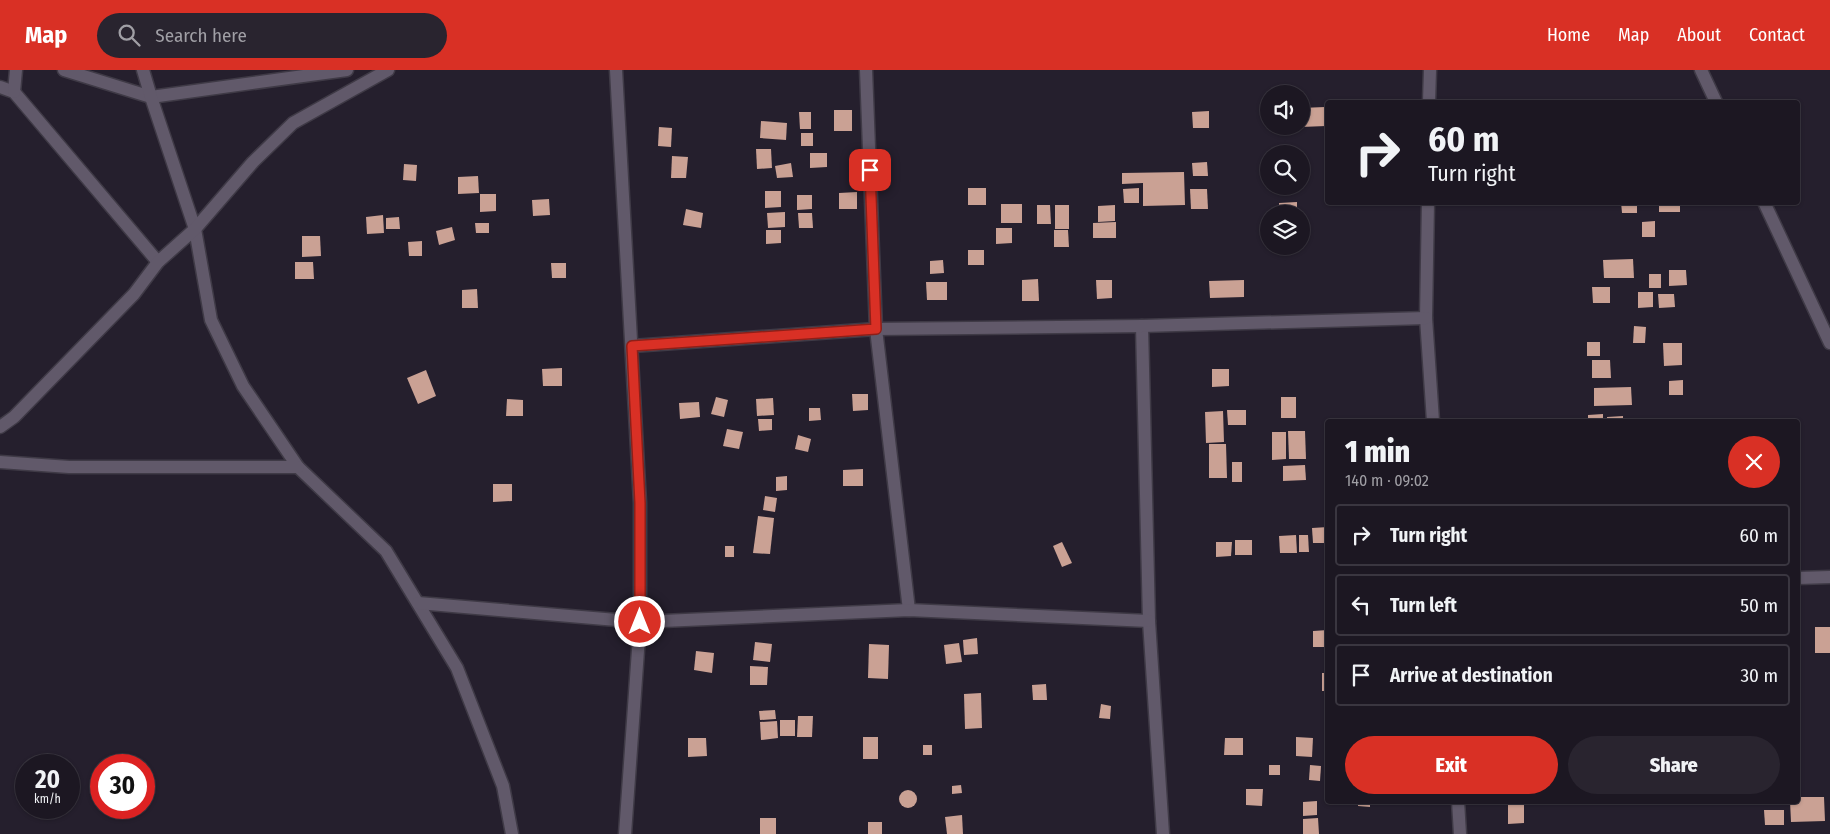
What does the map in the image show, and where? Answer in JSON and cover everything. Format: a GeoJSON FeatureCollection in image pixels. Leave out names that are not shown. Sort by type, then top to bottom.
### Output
{"type":"FeatureCollection","features":[{"type":"Feature","properties":{"kind":"street"},"geometry":{"type":"LineString","coordinates":[[14,92],[16,70]]}},
{"type":"Feature","properties":{"kind":"street"},"geometry":{"type":"LineString","coordinates":[[64,70],[150,97],[347,70]]}},
{"type":"Feature","properties":{"kind":"street"},"geometry":{"type":"LineString","coordinates":[[143,70],[150,97],[195,229],[211,320],[243,386],[298,466],[386,551],[457,668],[503,786],[512,834]]}},
{"type":"Feature","properties":{"kind":"street"},"geometry":{"type":"LineString","coordinates":[[0,427],[14,417],[134,294],[158,262],[195,229],[253,162],[293,123],[388,70]]}},
{"type":"Feature","properties":{"kind":"street"},"geometry":{"type":"LineString","coordinates":[[616,70],[640,503],[640,622],[625,834]]}},
{"type":"Feature","properties":{"kind":"street"},"geometry":{"type":"LineString","coordinates":[[866,70],[876,329],[909,610]]}},
{"type":"Feature","properties":{"kind":"street"},"geometry":{"type":"LineString","coordinates":[[1429,100],[1430,70]]}},
{"type":"Feature","properties":{"kind":"street"},"geometry":{"type":"LineString","coordinates":[[1701,70],[1715,100]]}},
{"type":"Feature","properties":{"kind":"street"},"geometry":{"type":"LineString","coordinates":[[0,87],[14,92],[158,262]]}},
{"type":"Feature","properties":{"kind":"street"},"geometry":{"type":"LineString","coordinates":[[1428,205],[1426,318],[1433,419]]}},
{"type":"Feature","properties":{"kind":"street"},"geometry":{"type":"LineString","coordinates":[[1765,205],[1830,343]]}},
{"type":"Feature","properties":{"kind":"street"},"geometry":{"type":"LineString","coordinates":[[632,346],[876,329],[1142,326],[1426,318]]}},
{"type":"Feature","properties":{"kind":"street"},"geometry":{"type":"LineString","coordinates":[[1142,326],[1149,621],[1163,834]]}},
{"type":"Feature","properties":{"kind":"street"},"geometry":{"type":"LineString","coordinates":[[0,462],[69,468],[298,466]]}},
{"type":"Feature","properties":{"kind":"street"},"geometry":{"type":"LineString","coordinates":[[1800,578],[1830,577]]}},
{"type":"Feature","properties":{"kind":"street"},"geometry":{"type":"LineString","coordinates":[[418,603],[640,622],[909,610],[1149,621]]}},
{"type":"Feature","properties":{"kind":"street"},"geometry":{"type":"LineString","coordinates":[[1458,804],[1460,834]]}},
{"type":"Feature","properties":{"kind":"building"},"geometry":{"type":"Polygon","coordinates":[[[1325,107],[1325,126],[1310,127],[1310,108],[1325,107]]]}},
{"type":"Feature","properties":{"kind":"building"},"geometry":{"type":"Polygon","coordinates":[[[834,110],[852,110],[852,131],[834,131],[834,110]]]}},
{"type":"Feature","properties":{"kind":"building"},"geometry":{"type":"Polygon","coordinates":[[[1209,111],[1209,128],[1193,128],[1192,112],[1209,111]]]}},
{"type":"Feature","properties":{"kind":"building"},"geometry":{"type":"Polygon","coordinates":[[[799,112],[811,112],[811,129],[800,129],[799,112]]]}},
{"type":"Feature","properties":{"kind":"building"},"geometry":{"type":"Polygon","coordinates":[[[761,121],[787,123],[786,140],[760,138],[761,121]]]}},
{"type":"Feature","properties":{"kind":"building"},"geometry":{"type":"Polygon","coordinates":[[[659,127],[672,128],[671,147],[658,146],[659,127]]]}},
{"type":"Feature","properties":{"kind":"building"},"geometry":{"type":"Polygon","coordinates":[[[801,133],[813,133],[813,146],[801,146],[801,133]]]}},
{"type":"Feature","properties":{"kind":"building"},"geometry":{"type":"Polygon","coordinates":[[[756,149],[771,149],[772,168],[757,169],[756,149]]]}},
{"type":"Feature","properties":{"kind":"building"},"geometry":{"type":"Polygon","coordinates":[[[810,153],[827,153],[827,167],[810,168],[810,153]]]}},
{"type":"Feature","properties":{"kind":"building"},"geometry":{"type":"Polygon","coordinates":[[[672,156],[688,157],[686,178],[671,178],[672,156]]]}},
{"type":"Feature","properties":{"kind":"building"},"geometry":{"type":"Polygon","coordinates":[[[1207,162],[1208,176],[1193,176],[1192,163],[1207,162]]]}},
{"type":"Feature","properties":{"kind":"building"},"geometry":{"type":"Polygon","coordinates":[[[791,163],[793,177],[777,178],[775,166],[791,163]]]}},
{"type":"Feature","properties":{"kind":"building"},"geometry":{"type":"Polygon","coordinates":[[[404,164],[417,165],[416,181],[403,180],[404,164]]]}},
{"type":"Feature","properties":{"kind":"building"},"geometry":{"type":"Polygon","coordinates":[[[1184,172],[1185,205],[1143,206],[1143,183],[1122,184],[1122,173],[1184,172]]]}},
{"type":"Feature","properties":{"kind":"building"},"geometry":{"type":"Polygon","coordinates":[[[478,176],[479,193],[458,194],[458,177],[478,176]]]}},
{"type":"Feature","properties":{"kind":"building"},"geometry":{"type":"Polygon","coordinates":[[[968,188],[986,188],[986,205],[968,205],[968,188]]]}},
{"type":"Feature","properties":{"kind":"building"},"geometry":{"type":"Polygon","coordinates":[[[1139,188],[1139,203],[1124,203],[1123,189],[1139,188]]]}},
{"type":"Feature","properties":{"kind":"building"},"geometry":{"type":"Polygon","coordinates":[[[1190,189],[1207,189],[1208,209],[1191,209],[1190,189]]]}},
{"type":"Feature","properties":{"kind":"building"},"geometry":{"type":"Polygon","coordinates":[[[765,191],[781,191],[781,207],[765,208],[765,191]]]}},
{"type":"Feature","properties":{"kind":"building"},"geometry":{"type":"Polygon","coordinates":[[[857,192],[857,209],[839,209],[839,193],[857,192]]]}},
{"type":"Feature","properties":{"kind":"building"},"geometry":{"type":"Polygon","coordinates":[[[480,194],[496,194],[496,211],[480,212],[480,194]]]}},
{"type":"Feature","properties":{"kind":"building"},"geometry":{"type":"Polygon","coordinates":[[[797,195],[812,195],[812,209],[797,210],[797,195]]]}},
{"type":"Feature","properties":{"kind":"building"},"geometry":{"type":"Polygon","coordinates":[[[549,199],[550,215],[533,216],[532,200],[549,199]]]}},
{"type":"Feature","properties":{"kind":"building"},"geometry":{"type":"Polygon","coordinates":[[[1297,202],[1297,205],[1279,205],[1279,203],[1297,202]]]}},
{"type":"Feature","properties":{"kind":"building"},"geometry":{"type":"Polygon","coordinates":[[[1001,204],[1022,204],[1022,223],[1001,223],[1001,204]]]}},
{"type":"Feature","properties":{"kind":"building"},"geometry":{"type":"Polygon","coordinates":[[[1037,205],[1050,205],[1051,224],[1037,224],[1037,205]]]}},
{"type":"Feature","properties":{"kind":"building"},"geometry":{"type":"Polygon","coordinates":[[[1055,205],[1069,205],[1069,229],[1055,229],[1055,205]]]}},
{"type":"Feature","properties":{"kind":"building"},"geometry":{"type":"Polygon","coordinates":[[[1115,205],[1115,221],[1098,222],[1098,206],[1115,205]]]}},
{"type":"Feature","properties":{"kind":"building"},"geometry":{"type":"Polygon","coordinates":[[[1621,205],[1637,205],[1637,213],[1622,213],[1621,205]]]}},
{"type":"Feature","properties":{"kind":"building"},"geometry":{"type":"Polygon","coordinates":[[[1659,205],[1680,205],[1680,212],[1659,212],[1659,205]]]}},
{"type":"Feature","properties":{"kind":"building"},"geometry":{"type":"Polygon","coordinates":[[[686,209],[703,213],[701,228],[683,225],[686,209]]]}},
{"type":"Feature","properties":{"kind":"building"},"geometry":{"type":"Polygon","coordinates":[[[785,212],[785,227],[768,228],[767,213],[785,212]]]}},
{"type":"Feature","properties":{"kind":"building"},"geometry":{"type":"Polygon","coordinates":[[[798,213],[812,213],[813,228],[799,228],[798,213]]]}},
{"type":"Feature","properties":{"kind":"building"},"geometry":{"type":"Polygon","coordinates":[[[383,215],[384,233],[367,234],[366,217],[383,215]]]}},
{"type":"Feature","properties":{"kind":"building"},"geometry":{"type":"Polygon","coordinates":[[[399,217],[400,229],[386,229],[386,218],[399,217]]]}},
{"type":"Feature","properties":{"kind":"building"},"geometry":{"type":"Polygon","coordinates":[[[1655,221],[1655,237],[1642,237],[1642,222],[1655,221]]]}},
{"type":"Feature","properties":{"kind":"building"},"geometry":{"type":"Polygon","coordinates":[[[1116,222],[1116,238],[1093,238],[1093,223],[1116,222]]]}},
{"type":"Feature","properties":{"kind":"building"},"geometry":{"type":"Polygon","coordinates":[[[475,223],[489,223],[489,233],[476,233],[475,223]]]}},
{"type":"Feature","properties":{"kind":"building"},"geometry":{"type":"Polygon","coordinates":[[[452,227],[455,240],[439,245],[436,231],[452,227]]]}},
{"type":"Feature","properties":{"kind":"building"},"geometry":{"type":"Polygon","coordinates":[[[996,228],[1012,228],[1012,243],[996,244],[996,228]]]}},
{"type":"Feature","properties":{"kind":"building"},"geometry":{"type":"Polygon","coordinates":[[[766,230],[781,230],[781,243],[766,244],[766,230]]]}},
{"type":"Feature","properties":{"kind":"building"},"geometry":{"type":"Polygon","coordinates":[[[1054,230],[1068,230],[1069,247],[1054,247],[1054,230]]]}},
{"type":"Feature","properties":{"kind":"building"},"geometry":{"type":"Polygon","coordinates":[[[302,236],[320,236],[321,256],[302,257],[302,236]]]}},
{"type":"Feature","properties":{"kind":"building"},"geometry":{"type":"Polygon","coordinates":[[[422,241],[422,256],[409,256],[408,242],[422,241]]]}},
{"type":"Feature","properties":{"kind":"building"},"geometry":{"type":"Polygon","coordinates":[[[968,250],[984,250],[984,265],[968,265],[968,250]]]}},
{"type":"Feature","properties":{"kind":"building"},"geometry":{"type":"Polygon","coordinates":[[[1633,259],[1634,278],[1604,278],[1603,260],[1633,259]]]}},
{"type":"Feature","properties":{"kind":"building"},"geometry":{"type":"Polygon","coordinates":[[[943,260],[944,273],[930,274],[930,261],[943,260]]]}},
{"type":"Feature","properties":{"kind":"building"},"geometry":{"type":"Polygon","coordinates":[[[295,262],[313,262],[314,279],[295,279],[295,262]]]}},
{"type":"Feature","properties":{"kind":"building"},"geometry":{"type":"Polygon","coordinates":[[[551,263],[566,263],[566,278],[552,278],[551,263]]]}},
{"type":"Feature","properties":{"kind":"building"},"geometry":{"type":"Polygon","coordinates":[[[1669,270],[1686,270],[1687,285],[1669,286],[1669,270]]]}},
{"type":"Feature","properties":{"kind":"building"},"geometry":{"type":"Polygon","coordinates":[[[1649,274],[1661,274],[1661,288],[1649,288],[1649,274]]]}},
{"type":"Feature","properties":{"kind":"building"},"geometry":{"type":"Polygon","coordinates":[[[1038,279],[1039,301],[1022,301],[1022,280],[1038,279]]]}},
{"type":"Feature","properties":{"kind":"building"},"geometry":{"type":"Polygon","coordinates":[[[1096,280],[1112,280],[1112,298],[1097,299],[1096,280]]]}},
{"type":"Feature","properties":{"kind":"building"},"geometry":{"type":"Polygon","coordinates":[[[1244,280],[1244,297],[1210,298],[1209,281],[1244,280]]]}},
{"type":"Feature","properties":{"kind":"building"},"geometry":{"type":"Polygon","coordinates":[[[926,282],[947,282],[947,300],[927,300],[926,282]]]}},
{"type":"Feature","properties":{"kind":"building"},"geometry":{"type":"Polygon","coordinates":[[[1592,287],[1610,287],[1610,303],[1593,303],[1592,287]]]}},
{"type":"Feature","properties":{"kind":"building"},"geometry":{"type":"Polygon","coordinates":[[[477,289],[478,308],[462,308],[462,290],[477,289]]]}},
{"type":"Feature","properties":{"kind":"building"},"geometry":{"type":"Polygon","coordinates":[[[1638,292],[1653,292],[1653,307],[1638,308],[1638,292]]]}},
{"type":"Feature","properties":{"kind":"building"},"geometry":{"type":"Polygon","coordinates":[[[1658,294],[1674,294],[1675,307],[1659,308],[1658,294]]]}},
{"type":"Feature","properties":{"kind":"building"},"geometry":{"type":"Polygon","coordinates":[[[1634,326],[1646,327],[1645,343],[1633,343],[1634,326]]]}},
{"type":"Feature","properties":{"kind":"building"},"geometry":{"type":"Polygon","coordinates":[[[1587,342],[1600,342],[1600,356],[1587,356],[1587,342]]]}},
{"type":"Feature","properties":{"kind":"building"},"geometry":{"type":"Polygon","coordinates":[[[1663,343],[1682,343],[1682,365],[1664,366],[1663,343]]]}},
{"type":"Feature","properties":{"kind":"building"},"geometry":{"type":"Polygon","coordinates":[[[1592,360],[1610,360],[1611,378],[1592,378],[1592,360]]]}},
{"type":"Feature","properties":{"kind":"building"},"geometry":{"type":"Polygon","coordinates":[[[562,368],[562,386],[543,386],[542,369],[562,368]]]}},
{"type":"Feature","properties":{"kind":"building"},"geometry":{"type":"Polygon","coordinates":[[[1212,369],[1229,369],[1229,386],[1212,387],[1212,369]]]}},
{"type":"Feature","properties":{"kind":"building"},"geometry":{"type":"Polygon","coordinates":[[[426,370],[436,396],[418,404],[407,378],[426,370]]]}},
{"type":"Feature","properties":{"kind":"building"},"geometry":{"type":"Polygon","coordinates":[[[1683,380],[1683,395],[1669,395],[1669,381],[1683,380]]]}},
{"type":"Feature","properties":{"kind":"building"},"geometry":{"type":"Polygon","coordinates":[[[1631,387],[1632,405],[1594,406],[1594,388],[1631,387]]]}},
{"type":"Feature","properties":{"kind":"building"},"geometry":{"type":"Polygon","coordinates":[[[852,394],[868,394],[868,410],[853,411],[852,394]]]}},
{"type":"Feature","properties":{"kind":"building"},"geometry":{"type":"Polygon","coordinates":[[[716,397],[728,400],[724,417],[711,414],[716,397]]]}},
{"type":"Feature","properties":{"kind":"building"},"geometry":{"type":"Polygon","coordinates":[[[1281,397],[1296,397],[1296,418],[1281,418],[1281,397]]]}},
{"type":"Feature","properties":{"kind":"building"},"geometry":{"type":"Polygon","coordinates":[[[773,398],[774,415],[757,416],[756,399],[773,398]]]}},
{"type":"Feature","properties":{"kind":"building"},"geometry":{"type":"Polygon","coordinates":[[[507,399],[523,400],[523,416],[506,416],[507,399]]]}},
{"type":"Feature","properties":{"kind":"building"},"geometry":{"type":"Polygon","coordinates":[[[699,402],[700,417],[680,419],[679,403],[699,402]]]}},
{"type":"Feature","properties":{"kind":"building"},"geometry":{"type":"Polygon","coordinates":[[[809,408],[820,408],[821,420],[809,421],[809,408]]]}},
{"type":"Feature","properties":{"kind":"building"},"geometry":{"type":"Polygon","coordinates":[[[1227,410],[1246,410],[1246,425],[1228,425],[1227,410]]]}},
{"type":"Feature","properties":{"kind":"building"},"geometry":{"type":"Polygon","coordinates":[[[1223,411],[1224,442],[1206,443],[1205,412],[1223,411]]]}},
{"type":"Feature","properties":{"kind":"building"},"geometry":{"type":"Polygon","coordinates":[[[1603,414],[1603,419],[1588,419],[1588,415],[1603,414]]]}},
{"type":"Feature","properties":{"kind":"building"},"geometry":{"type":"Polygon","coordinates":[[[1623,416],[1623,419],[1607,419],[1607,417],[1623,416]]]}},
{"type":"Feature","properties":{"kind":"building"},"geometry":{"type":"Polygon","coordinates":[[[758,419],[772,419],[772,430],[759,431],[758,419]]]}},
{"type":"Feature","properties":{"kind":"building"},"geometry":{"type":"Polygon","coordinates":[[[727,429],[743,432],[739,449],[723,446],[727,429]]]}},
{"type":"Feature","properties":{"kind":"building"},"geometry":{"type":"Polygon","coordinates":[[[1288,431],[1305,431],[1306,459],[1289,459],[1288,431]]]}},
{"type":"Feature","properties":{"kind":"building"},"geometry":{"type":"Polygon","coordinates":[[[1272,432],[1286,432],[1286,459],[1272,460],[1272,432]]]}},
{"type":"Feature","properties":{"kind":"building"},"geometry":{"type":"Polygon","coordinates":[[[798,435],[811,439],[808,452],[795,449],[798,435]]]}},
{"type":"Feature","properties":{"kind":"building"},"geometry":{"type":"Polygon","coordinates":[[[1209,444],[1226,444],[1227,478],[1209,478],[1209,444]]]}},
{"type":"Feature","properties":{"kind":"building"},"geometry":{"type":"Polygon","coordinates":[[[1232,462],[1242,462],[1242,482],[1232,482],[1232,462]]]}},
{"type":"Feature","properties":{"kind":"building"},"geometry":{"type":"Polygon","coordinates":[[[1305,465],[1306,480],[1283,481],[1283,466],[1305,465]]]}},
{"type":"Feature","properties":{"kind":"building"},"geometry":{"type":"Polygon","coordinates":[[[863,469],[863,486],[843,486],[843,470],[863,469]]]}},
{"type":"Feature","properties":{"kind":"building"},"geometry":{"type":"Polygon","coordinates":[[[787,476],[787,490],[776,491],[776,477],[787,476]]]}},
{"type":"Feature","properties":{"kind":"building"},"geometry":{"type":"Polygon","coordinates":[[[493,484],[512,484],[512,501],[493,502],[493,484]]]}},
{"type":"Feature","properties":{"kind":"building"},"geometry":{"type":"Polygon","coordinates":[[[765,496],[777,498],[775,512],[763,510],[765,496]]]}},
{"type":"Feature","properties":{"kind":"building"},"geometry":{"type":"Polygon","coordinates":[[[758,516],[774,518],[770,554],[753,553],[758,516]]]}},
{"type":"Feature","properties":{"kind":"building"},"geometry":{"type":"Polygon","coordinates":[[[1325,527],[1325,543],[1313,543],[1312,528],[1325,527]]]}},
{"type":"Feature","properties":{"kind":"building"},"geometry":{"type":"Polygon","coordinates":[[[1296,535],[1297,553],[1280,553],[1279,536],[1296,535]]]}},
{"type":"Feature","properties":{"kind":"building"},"geometry":{"type":"Polygon","coordinates":[[[1299,535],[1308,535],[1309,552],[1299,552],[1299,535]]]}},
{"type":"Feature","properties":{"kind":"building"},"geometry":{"type":"Polygon","coordinates":[[[1235,540],[1252,540],[1252,555],[1235,555],[1235,540]]]}},
{"type":"Feature","properties":{"kind":"building"},"geometry":{"type":"Polygon","coordinates":[[[1062,542],[1072,563],[1062,567],[1053,546],[1062,542]]]}},
{"type":"Feature","properties":{"kind":"building"},"geometry":{"type":"Polygon","coordinates":[[[1216,542],[1232,542],[1231,556],[1216,557],[1216,542]]]}},
{"type":"Feature","properties":{"kind":"building"},"geometry":{"type":"Polygon","coordinates":[[[725,546],[734,546],[734,557],[725,557],[725,546]]]}},
{"type":"Feature","properties":{"kind":"building"},"geometry":{"type":"Polygon","coordinates":[[[1815,627],[1830,627],[1830,653],[1815,653],[1815,627]]]}},
{"type":"Feature","properties":{"kind":"building"},"geometry":{"type":"Polygon","coordinates":[[[1325,630],[1325,647],[1313,647],[1313,631],[1325,630]]]}},
{"type":"Feature","properties":{"kind":"building"},"geometry":{"type":"Polygon","coordinates":[[[977,638],[978,654],[964,655],[963,640],[977,638]]]}},
{"type":"Feature","properties":{"kind":"building"},"geometry":{"type":"Polygon","coordinates":[[[755,642],[772,644],[770,662],[753,660],[755,642]]]}},
{"type":"Feature","properties":{"kind":"building"},"geometry":{"type":"Polygon","coordinates":[[[959,643],[962,662],[946,664],[944,645],[959,643]]]}},
{"type":"Feature","properties":{"kind":"building"},"geometry":{"type":"Polygon","coordinates":[[[869,644],[889,645],[888,679],[868,678],[869,644]]]}},
{"type":"Feature","properties":{"kind":"building"},"geometry":{"type":"Polygon","coordinates":[[[696,651],[714,653],[712,673],[694,670],[696,651]]]}},
{"type":"Feature","properties":{"kind":"building"},"geometry":{"type":"Polygon","coordinates":[[[750,666],[768,667],[767,685],[750,685],[750,666]]]}},
{"type":"Feature","properties":{"kind":"building"},"geometry":{"type":"Polygon","coordinates":[[[1322,673],[1325,673],[1325,691],[1322,691],[1322,673]]]}},
{"type":"Feature","properties":{"kind":"building"},"geometry":{"type":"Polygon","coordinates":[[[1046,684],[1047,700],[1033,700],[1032,685],[1046,684]]]}},
{"type":"Feature","properties":{"kind":"building"},"geometry":{"type":"Polygon","coordinates":[[[981,693],[982,728],[965,729],[964,694],[981,693]]]}},
{"type":"Feature","properties":{"kind":"building"},"geometry":{"type":"Polygon","coordinates":[[[1101,704],[1111,706],[1110,719],[1099,718],[1101,704]]]}},
{"type":"Feature","properties":{"kind":"building"},"geometry":{"type":"Polygon","coordinates":[[[775,710],[776,719],[760,720],[759,711],[775,710]]]}},
{"type":"Feature","properties":{"kind":"building"},"geometry":{"type":"Polygon","coordinates":[[[798,716],[813,716],[812,737],[797,737],[798,716]]]}},
{"type":"Feature","properties":{"kind":"building"},"geometry":{"type":"Polygon","coordinates":[[[780,720],[795,720],[795,736],[780,736],[780,720]]]}},
{"type":"Feature","properties":{"kind":"building"},"geometry":{"type":"Polygon","coordinates":[[[777,721],[778,738],[761,740],[760,722],[777,721]]]}},
{"type":"Feature","properties":{"kind":"building"},"geometry":{"type":"Polygon","coordinates":[[[863,737],[878,737],[878,759],[863,759],[863,737]]]}},
{"type":"Feature","properties":{"kind":"building"},"geometry":{"type":"Polygon","coordinates":[[[1296,737],[1313,738],[1312,757],[1296,756],[1296,737]]]}},
{"type":"Feature","properties":{"kind":"building"},"geometry":{"type":"Polygon","coordinates":[[[688,738],[706,738],[707,756],[688,757],[688,738]]]}},
{"type":"Feature","properties":{"kind":"building"},"geometry":{"type":"Polygon","coordinates":[[[1225,738],[1243,738],[1243,755],[1224,755],[1225,738]]]}},
{"type":"Feature","properties":{"kind":"building"},"geometry":{"type":"Polygon","coordinates":[[[923,745],[932,745],[932,755],[923,755],[923,745]]]}},
{"type":"Feature","properties":{"kind":"building"},"geometry":{"type":"Polygon","coordinates":[[[1269,765],[1280,765],[1280,775],[1269,775],[1269,765]]]}},
{"type":"Feature","properties":{"kind":"building"},"geometry":{"type":"Polygon","coordinates":[[[1310,765],[1321,766],[1320,781],[1309,780],[1310,765]]]}},
{"type":"Feature","properties":{"kind":"building"},"geometry":{"type":"Polygon","coordinates":[[[961,785],[962,793],[952,794],[952,786],[961,785]]]}},
{"type":"Feature","properties":{"kind":"building"},"geometry":{"type":"Polygon","coordinates":[[[1246,789],[1263,789],[1262,806],[1246,805],[1246,789]]]}},
{"type":"Feature","properties":{"kind":"building"},"geometry":{"type":"Polygon","coordinates":[[[908,790],[916,795],[917,799],[912,807],[908,808],[900,803],[899,799],[904,791],[908,790]]]}},
{"type":"Feature","properties":{"kind":"building"},"geometry":{"type":"Polygon","coordinates":[[[1800,797],[1824,797],[1825,821],[1791,822],[1790,804],[1800,804],[1800,797]]]}},
{"type":"Feature","properties":{"kind":"building"},"geometry":{"type":"Polygon","coordinates":[[[1317,801],[1317,815],[1303,816],[1303,802],[1317,801]]]}},
{"type":"Feature","properties":{"kind":"building"},"geometry":{"type":"Polygon","coordinates":[[[1358,804],[1370,804],[1370,807],[1358,806],[1358,804]]]}},
{"type":"Feature","properties":{"kind":"building"},"geometry":{"type":"Polygon","coordinates":[[[1508,804],[1524,804],[1524,823],[1508,824],[1508,804]]]}},
{"type":"Feature","properties":{"kind":"building"},"geometry":{"type":"Polygon","coordinates":[[[1764,810],[1784,810],[1784,825],[1765,825],[1764,810]]]}},
{"type":"Feature","properties":{"kind":"building"},"geometry":{"type":"Polygon","coordinates":[[[962,815],[963,834],[947,834],[945,817],[962,815]]]}},
{"type":"Feature","properties":{"kind":"building"},"geometry":{"type":"Polygon","coordinates":[[[760,818],[776,818],[776,834],[760,834],[760,818]]]}},
{"type":"Feature","properties":{"kind":"building"},"geometry":{"type":"Polygon","coordinates":[[[1318,818],[1319,834],[1303,834],[1303,819],[1318,818]]]}},
{"type":"Feature","properties":{"kind":"building"},"geometry":{"type":"Polygon","coordinates":[[[868,822],[882,822],[882,834],[868,834],[868,822]]]}},
{"type":"Feature","properties":{"kind":"route"},"geometry":{"type":"LineString","coordinates":[[640,622],[640,503],[632,346],[876,329],[870,170]]}}]}
